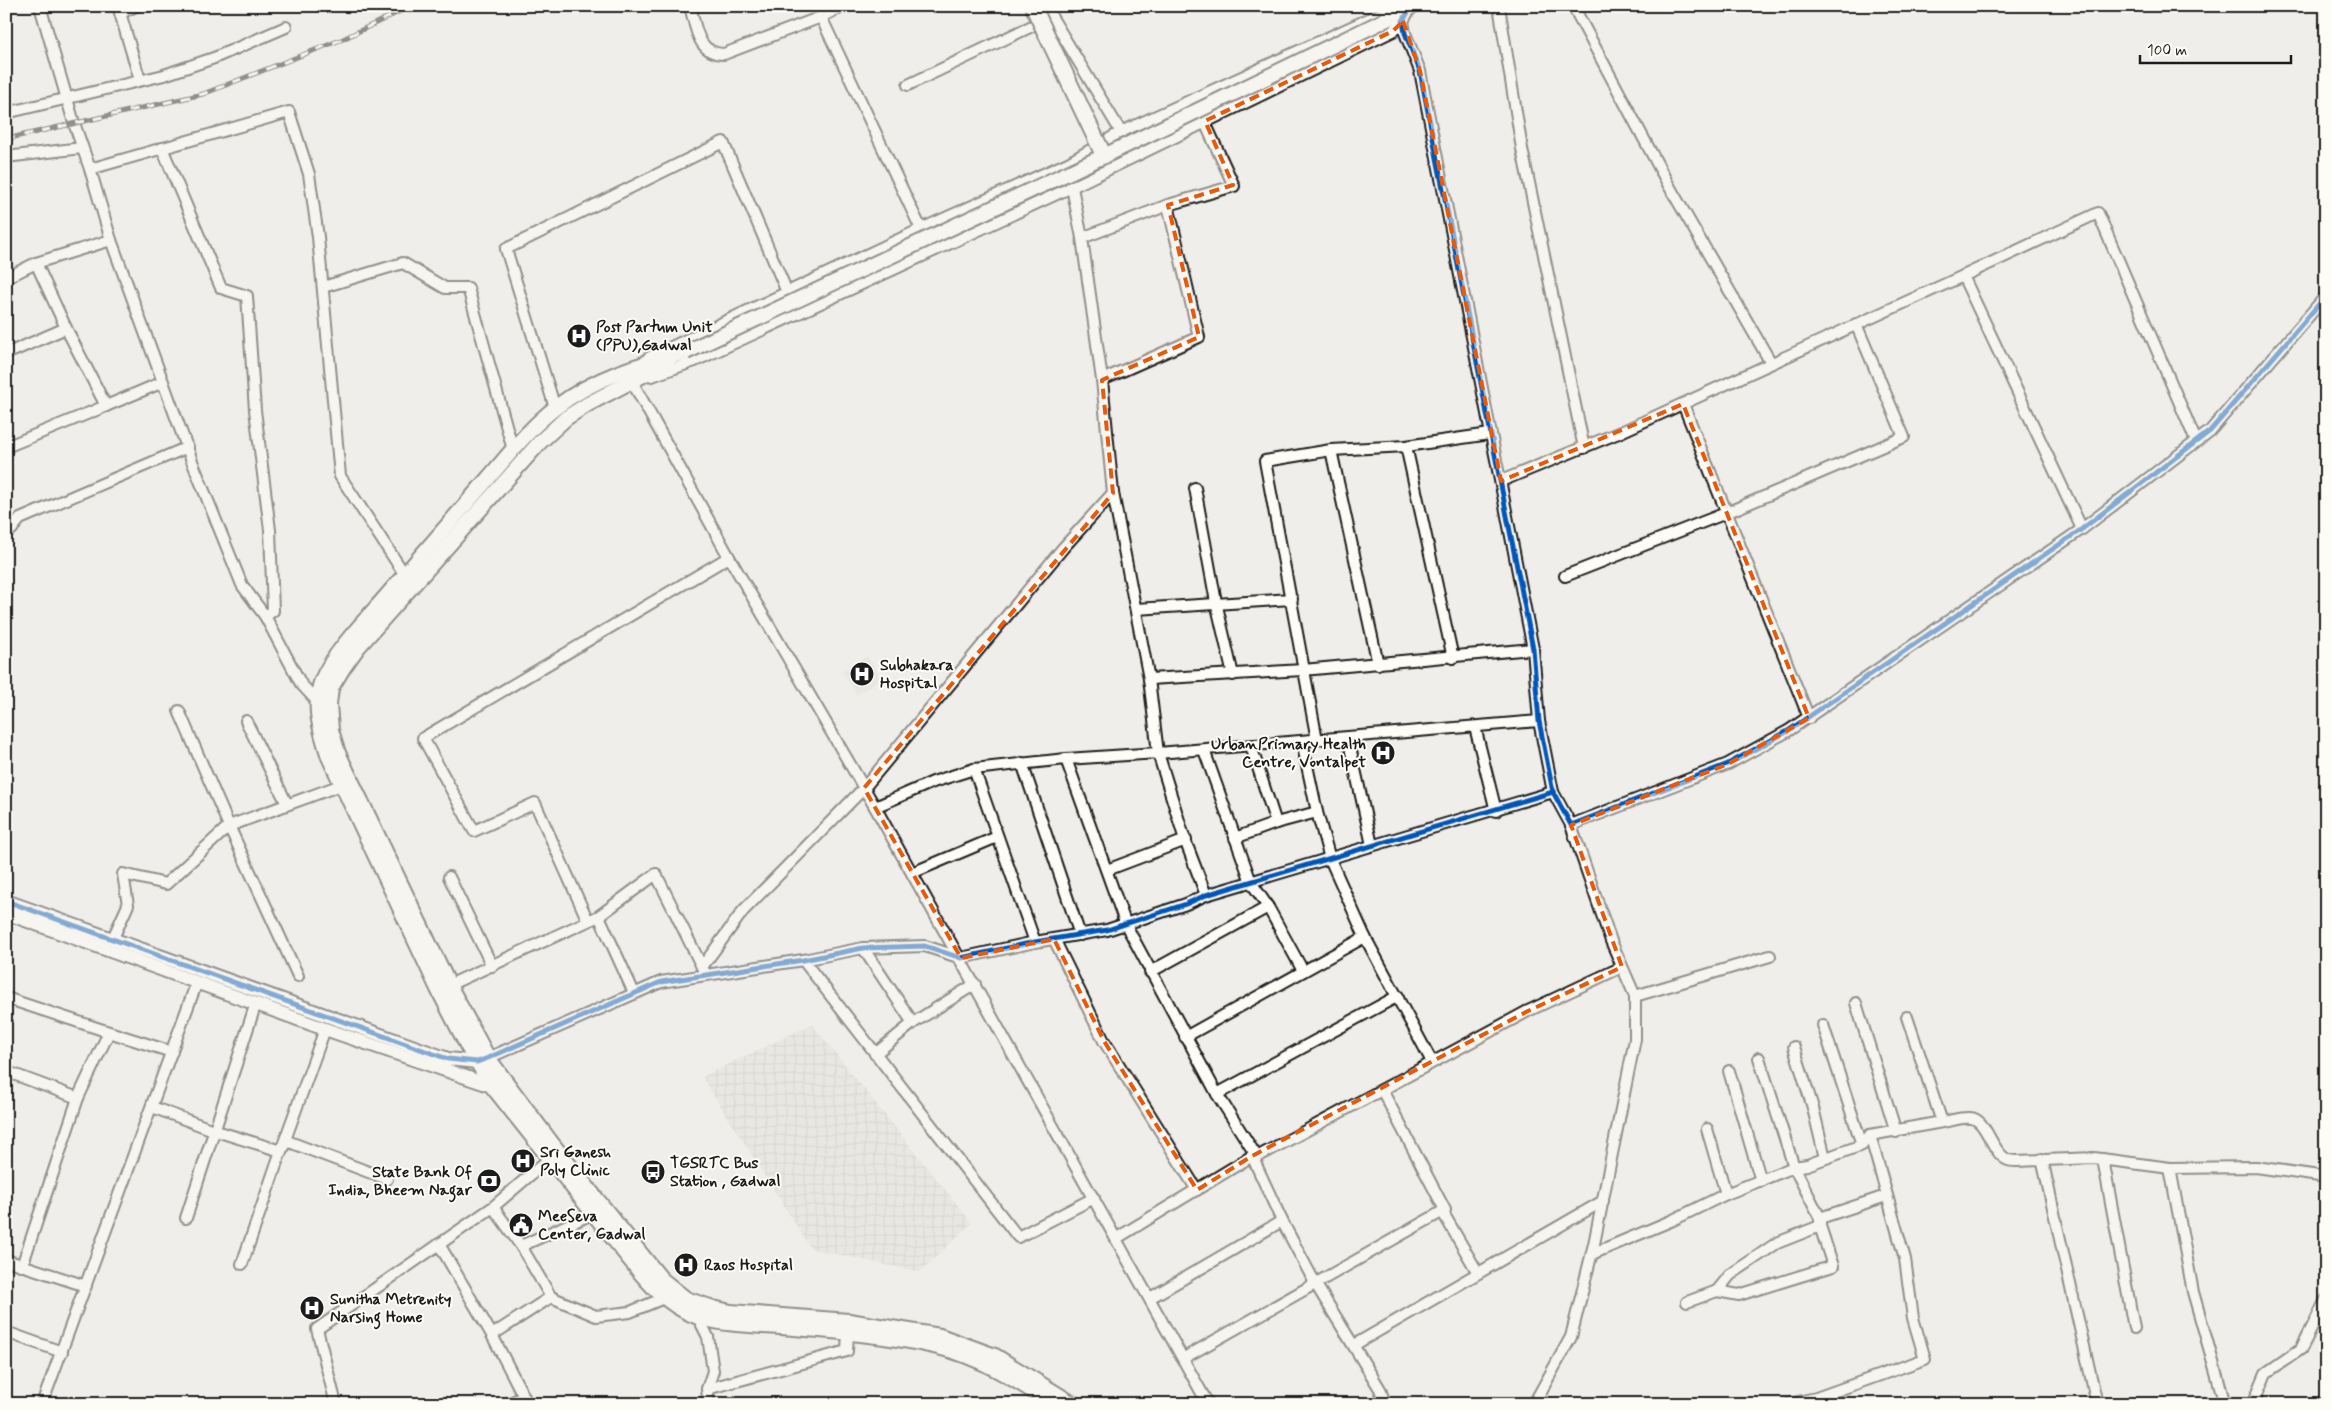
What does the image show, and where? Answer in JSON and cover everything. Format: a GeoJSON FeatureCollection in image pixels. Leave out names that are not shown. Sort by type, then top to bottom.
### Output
{"type":"FeatureCollection","features":[{"type":"Feature","properties":{"kind":"main road"},"geometry":{"type":"LineString","coordinates":[[1033,6],[1104,156]]}},
{"type":"Feature","properties":{"kind":"main road"},"geometry":{"type":"LineString","coordinates":[[483,1060],[338,753],[331,730],[323,702],[358,648],[540,442],[566,418],[588,404],[686,352],[1104,156],[1412,7]]}},
{"type":"Feature","properties":{"kind":"main road"},"geometry":{"type":"LineString","coordinates":[[686,352],[626,368],[579,392],[555,408],[530,430],[404,575],[334,660],[322,680],[323,702],[320,728],[329,757],[438,989],[499,1085],[550,1158],[639,1271],[664,1298],[698,1317],[724,1322],[848,1332],[937,1347],[973,1358],[1007,1374],[1053,1404]]}},
{"type":"Feature","properties":{"kind":"main road"},"geometry":{"type":"LineString","coordinates":[[499,1085],[661,1279],[686,1299],[731,1312],[849,1321],[940,1336],[995,1356],[1072,1404]]}},
{"type":"Feature","properties":{"kind":"street"},"geometry":{"type":"LineString","coordinates":[[40,6],[111,240],[163,382],[242,585],[265,616],[301,684],[323,702]]}},
{"type":"Feature","properties":{"kind":"street"},"geometry":{"type":"LineString","coordinates":[[136,6],[119,9],[140,80]]}},
{"type":"Feature","properties":{"kind":"street"},"geometry":{"type":"LineString","coordinates":[[690,6],[700,42],[706,50],[714,54],[724,54],[821,17],[843,6]]}},
{"type":"Feature","properties":{"kind":"street"},"geometry":{"type":"LineString","coordinates":[[1045,6],[1120,132]]}},
{"type":"Feature","properties":{"kind":"street"},"geometry":{"type":"LineString","coordinates":[[1499,6],[1522,149],[1584,448]]}},
{"type":"Feature","properties":{"kind":"street"},"geometry":{"type":"LineString","coordinates":[[1573,6],[1668,184],[1771,363]]}},
{"type":"Feature","properties":{"kind":"street"},"geometry":{"type":"LineString","coordinates":[[632,382],[695,361],[1072,186],[1393,31],[1403,21],[1412,7]]}},
{"type":"Feature","properties":{"kind":"street"},"geometry":{"type":"LineString","coordinates":[[1208,1404],[961,958],[875,806],[729,557],[626,368],[921,229],[1068,163],[1120,132],[1382,13],[1396,8],[1412,7]]}},
{"type":"Feature","properties":{"kind":"street"},"geometry":{"type":"LineString","coordinates":[[821,17],[921,229]]}},
{"type":"Feature","properties":{"kind":"street"},"geometry":{"type":"LineString","coordinates":[[908,85],[1051,17]]}},
{"type":"Feature","properties":{"kind":"street"},"geometry":{"type":"LineString","coordinates":[[1403,21],[1405,33],[1420,71],[1490,434],[1501,481],[1532,649],[1539,721],[1554,792],[1571,825],[1622,967],[1635,996],[1634,1039],[1592,1254],[1571,1337],[1536,1400],[1531,1404]]}},
{"type":"Feature","properties":{"kind":"street"},"geometry":{"type":"LineString","coordinates":[[6,113],[164,75],[214,58],[286,27]]}},
{"type":"Feature","properties":{"kind":"street"},"geometry":{"type":"LineString","coordinates":[[1082,238],[1168,206],[1234,186],[1194,99]]}},
{"type":"Feature","properties":{"kind":"street"},"geometry":{"type":"LineString","coordinates":[[90,169],[288,112],[309,174],[340,476],[404,575]]}},
{"type":"Feature","properties":{"kind":"street"},"geometry":{"type":"LineString","coordinates":[[555,408],[506,249],[723,142],[787,292]]}},
{"type":"Feature","properties":{"kind":"street"},"geometry":{"type":"LineString","coordinates":[[6,157],[82,148]]}},
{"type":"Feature","properties":{"kind":"street"},"geometry":{"type":"LineString","coordinates":[[162,148],[221,288],[247,296],[255,410],[270,530],[273,611],[265,616]]}},
{"type":"Feature","properties":{"kind":"street"},"geometry":{"type":"LineString","coordinates":[[1068,163],[1082,238],[1102,380],[1113,493],[1136,609],[1158,753],[1206,895]]}},
{"type":"Feature","properties":{"kind":"street"},"geometry":{"type":"LineString","coordinates":[[1102,380],[1199,336],[1168,206]]}},
{"type":"Feature","properties":{"kind":"street"},"geometry":{"type":"LineString","coordinates":[[1501,481],[1584,448],[1683,404],[2098,213],[2196,441]]}},
{"type":"Feature","properties":{"kind":"street"},"geometry":{"type":"LineString","coordinates":[[6,278],[36,263],[111,240]]}},
{"type":"Feature","properties":{"kind":"street"},"geometry":{"type":"LineString","coordinates":[[36,263],[66,328],[106,406]]}},
{"type":"Feature","properties":{"kind":"street"},"geometry":{"type":"LineString","coordinates":[[322,287],[403,263],[445,288],[468,288],[513,450]]}},
{"type":"Feature","properties":{"kind":"street"},"geometry":{"type":"LineString","coordinates":[[1963,276],[2082,529]]}},
{"type":"Feature","properties":{"kind":"street"},"geometry":{"type":"LineString","coordinates":[[1571,825],[1728,764],[1809,718],[2082,529],[2210,431],[2326,296]]}},
{"type":"Feature","properties":{"kind":"street"},"geometry":{"type":"LineString","coordinates":[[1565,576],[1726,513],[1904,437],[1856,324]]}},
{"type":"Feature","properties":{"kind":"street"},"geometry":{"type":"LineString","coordinates":[[6,354],[66,328]]}},
{"type":"Feature","properties":{"kind":"street"},"geometry":{"type":"LineString","coordinates":[[6,447],[163,382]]}},
{"type":"Feature","properties":{"kind":"street"},"geometry":{"type":"LineString","coordinates":[[1683,404],[1809,718]]}},
{"type":"Feature","properties":{"kind":"street"},"geometry":{"type":"LineString","coordinates":[[1317,740],[1265,461],[1332,450],[1406,446],[1490,434]]}},
{"type":"Feature","properties":{"kind":"street"},"geometry":{"type":"LineString","coordinates":[[1406,446],[1453,658]]}},
{"type":"Feature","properties":{"kind":"street"},"geometry":{"type":"LineString","coordinates":[[9,530],[20,519],[188,447]]}},
{"type":"Feature","properties":{"kind":"street"},"geometry":{"type":"LineString","coordinates":[[1332,450],[1378,664]]}},
{"type":"Feature","properties":{"kind":"street"},"geometry":{"type":"LineString","coordinates":[[1195,488],[1216,602],[1233,675]]}},
{"type":"Feature","properties":{"kind":"street"},"geometry":{"type":"LineString","coordinates":[[704,971],[743,911],[864,788],[1063,548],[1113,493]]}},
{"type":"Feature","properties":{"kind":"street"},"geometry":{"type":"LineString","coordinates":[[6,515],[9,530]]}},
{"type":"Feature","properties":{"kind":"street"},"geometry":{"type":"LineString","coordinates":[[588,921],[535,803],[474,831],[423,738],[729,557]]}},
{"type":"Feature","properties":{"kind":"street"},"geometry":{"type":"LineString","coordinates":[[1136,609],[1216,602],[1292,599]]}},
{"type":"Feature","properties":{"kind":"street"},"geometry":{"type":"LineString","coordinates":[[1148,679],[1303,670],[1453,658],[1532,649]]}},
{"type":"Feature","properties":{"kind":"street"},"geometry":{"type":"LineString","coordinates":[[179,711],[298,976]]}},
{"type":"Feature","properties":{"kind":"street"},"geometry":{"type":"LineString","coordinates":[[246,721],[288,804]]}},
{"type":"Feature","properties":{"kind":"street"},"geometry":{"type":"LineString","coordinates":[[875,806],[933,782],[974,769],[1066,759],[1204,750],[1539,721]]}},
{"type":"Feature","properties":{"kind":"street"},"geometry":{"type":"LineString","coordinates":[[1475,727],[1496,810]]}},
{"type":"Feature","properties":{"kind":"street"},"geometry":{"type":"LineString","coordinates":[[1348,738],[1372,845]]}},
{"type":"Feature","properties":{"kind":"street"},"geometry":{"type":"LineString","coordinates":[[1302,742],[1317,812],[1330,859],[1365,937],[1432,1062]]}},
{"type":"Feature","properties":{"kind":"street"},"geometry":{"type":"LineString","coordinates":[[1251,746],[1276,823]]}},
{"type":"Feature","properties":{"kind":"street"},"geometry":{"type":"LineString","coordinates":[[1204,750],[1251,882],[1268,907],[1303,971]]}},
{"type":"Feature","properties":{"kind":"street"},"geometry":{"type":"LineString","coordinates":[[1066,759],[1126,924],[1185,1036],[1254,1156],[1282,1221],[1315,1283],[1380,1388],[1385,1404]]}},
{"type":"Feature","properties":{"kind":"street"},"geometry":{"type":"LineString","coordinates":[[1022,763],[1080,935]]}},
{"type":"Feature","properties":{"kind":"street"},"geometry":{"type":"LineString","coordinates":[[974,769],[1035,942]]}},
{"type":"Feature","properties":{"kind":"street"},"geometry":{"type":"LineString","coordinates":[[113,938],[128,906],[123,874],[166,884],[229,826],[341,785]]}},
{"type":"Feature","properties":{"kind":"street"},"geometry":{"type":"LineString","coordinates":[[6,901],[448,1059],[483,1060],[661,982],[704,971],[803,960],[863,948],[925,946],[961,958],[1035,942],[1080,935],[1126,924],[1206,895],[1554,792]]}},
{"type":"Feature","properties":{"kind":"street"},"geometry":{"type":"LineString","coordinates":[[1235,838],[1276,823],[1317,812]]}},
{"type":"Feature","properties":{"kind":"street"},"geometry":{"type":"LineString","coordinates":[[912,873],[997,837]]}},
{"type":"Feature","properties":{"kind":"street"},"geometry":{"type":"LineString","coordinates":[[1107,870],[1186,840]]}},
{"type":"Feature","properties":{"kind":"street"},"geometry":{"type":"LineString","coordinates":[[449,985],[599,916],[656,874],[704,971]]}},
{"type":"Feature","properties":{"kind":"street"},"geometry":{"type":"LineString","coordinates":[[449,877],[492,966]]}},
{"type":"Feature","properties":{"kind":"street"},"geometry":{"type":"LineString","coordinates":[[1150,972],[1268,907]]}},
{"type":"Feature","properties":{"kind":"street"},"geometry":{"type":"LineString","coordinates":[[6,913],[325,1029],[499,1085]]}},
{"type":"Feature","properties":{"kind":"street"},"geometry":{"type":"LineString","coordinates":[[599,916],[634,993]]}},
{"type":"Feature","properties":{"kind":"street"},"geometry":{"type":"LineString","coordinates":[[1185,1036],[1365,937]]}},
{"type":"Feature","properties":{"kind":"street"},"geometry":{"type":"LineString","coordinates":[[1054,939],[1104,1041],[1197,1190]]}},
{"type":"Feature","properties":{"kind":"street"},"geometry":{"type":"LineString","coordinates":[[863,948],[913,1023]]}},
{"type":"Feature","properties":{"kind":"street"},"geometry":{"type":"LineString","coordinates":[[1635,996],[1770,956]]}},
{"type":"Feature","properties":{"kind":"street"},"geometry":{"type":"LineString","coordinates":[[803,960],[1018,1237],[1094,1198]]}},
{"type":"Feature","properties":{"kind":"street"},"geometry":{"type":"LineString","coordinates":[[1117,1238],[1254,1156],[1382,1090],[1528,1010],[1622,967]]}},
{"type":"Feature","properties":{"kind":"street"},"geometry":{"type":"LineString","coordinates":[[42,1404],[197,982]]}},
{"type":"Feature","properties":{"kind":"street"},"geometry":{"type":"LineString","coordinates":[[875,1054],[913,1023],[975,984]]}},
{"type":"Feature","properties":{"kind":"street"},"geometry":{"type":"LineString","coordinates":[[1217,1094],[1398,996]]}},
{"type":"Feature","properties":{"kind":"street"},"geometry":{"type":"LineString","coordinates":[[6,998],[172,1052]]}},
{"type":"Feature","properties":{"kind":"street"},"geometry":{"type":"LineString","coordinates":[[186,1218],[216,1131],[256,1003]]}},
{"type":"Feature","properties":{"kind":"street"},"geometry":{"type":"LineString","coordinates":[[1856,1003],[1896,1132]]}},
{"type":"Feature","properties":{"kind":"street"},"geometry":{"type":"LineString","coordinates":[[1908,1017],[1942,1122]]}},
{"type":"Feature","properties":{"kind":"street"},"geometry":{"type":"LineString","coordinates":[[1823,1025],[1862,1144]]}},
{"type":"Feature","properties":{"kind":"street"},"geometry":{"type":"LineString","coordinates":[[242,1264],[325,1029]]}},
{"type":"Feature","properties":{"kind":"street"},"geometry":{"type":"LineString","coordinates":[[22,1266],[78,1098],[109,1032]]}},
{"type":"Feature","properties":{"kind":"street"},"geometry":{"type":"LineString","coordinates":[[1794,1047],[1813,1108],[1825,1158]]}},
{"type":"Feature","properties":{"kind":"street"},"geometry":{"type":"LineString","coordinates":[[1687,1302],[1717,1292],[1739,1295],[1833,1266],[1820,1222],[1794,1167],[1759,1058]]}},
{"type":"Feature","properties":{"kind":"street"},"geometry":{"type":"LineString","coordinates":[[1729,1071],[1761,1181]]}},
{"type":"Feature","properties":{"kind":"street"},"geometry":{"type":"LineString","coordinates":[[7,1074],[78,1098]]}},
{"type":"Feature","properties":{"kind":"street"},"geometry":{"type":"LineString","coordinates":[[1184,1358],[1445,1210],[1382,1090]]}},
{"type":"Feature","properties":{"kind":"street"},"geometry":{"type":"LineString","coordinates":[[152,1107],[216,1131],[281,1151]]}},
{"type":"Feature","properties":{"kind":"street"},"geometry":{"type":"LineString","coordinates":[[1592,1254],[1673,1220],[1726,1194],[1794,1167],[1807,1165],[1862,1144],[1870,1135],[1896,1132],[1972,1117],[1983,1126],[1995,1149],[2006,1159],[2018,1162],[2042,1159],[2103,1159],[2170,1168],[2256,1167],[2326,1177]]}},
{"type":"Feature","properties":{"kind":"street"},"geometry":{"type":"LineString","coordinates":[[1707,1129],[1726,1194]]}},
{"type":"Feature","properties":{"kind":"street"},"geometry":{"type":"LineString","coordinates":[[1789,1404],[1816,1398],[1925,1359],[1913,1318],[1905,1259],[1870,1135]]}},
{"type":"Feature","properties":{"kind":"street"},"geometry":{"type":"LineString","coordinates":[[281,1151],[288,1141],[387,1179]]}},
{"type":"Feature","properties":{"kind":"street"},"geometry":{"type":"LineString","coordinates":[[336,1404],[317,1329],[493,1207],[550,1158]]}},
{"type":"Feature","properties":{"kind":"street"},"geometry":{"type":"LineString","coordinates":[[2042,1159],[2097,1404]]}},
{"type":"Feature","properties":{"kind":"street"},"geometry":{"type":"LineString","coordinates":[[2103,1159],[2134,1328]]}},
{"type":"Feature","properties":{"kind":"street"},"geometry":{"type":"LineString","coordinates":[[2170,1168],[2193,1292],[2226,1404]]}},
{"type":"Feature","properties":{"kind":"street"},"geometry":{"type":"LineString","coordinates":[[1717,1292],[1730,1275],[1777,1243],[1820,1222],[1886,1196]]}},
{"type":"Feature","properties":{"kind":"street"},"geometry":{"type":"LineString","coordinates":[[1354,1345],[1603,1201]]}},
{"type":"Feature","properties":{"kind":"street"},"geometry":{"type":"LineString","coordinates":[[493,1207],[521,1246],[550,1296],[596,1316],[630,1312],[664,1298]]}},
{"type":"Feature","properties":{"kind":"street"},"geometry":{"type":"LineString","coordinates":[[1442,1211],[1478,1273]]}},
{"type":"Feature","properties":{"kind":"street"},"geometry":{"type":"LineString","coordinates":[[521,1246],[594,1212]]}},
{"type":"Feature","properties":{"kind":"street"},"geometry":{"type":"LineString","coordinates":[[1150,1298],[1282,1221]]}},
{"type":"Feature","properties":{"kind":"street"},"geometry":{"type":"LineString","coordinates":[[439,1244],[492,1335],[526,1400],[507,1404]]}},
{"type":"Feature","properties":{"kind":"street"},"geometry":{"type":"LineString","coordinates":[[6,1260],[86,1286]]}},
{"type":"Feature","properties":{"kind":"street"},"geometry":{"type":"LineString","coordinates":[[492,1335],[550,1296]]}},
{"type":"Feature","properties":{"kind":"street"},"geometry":{"type":"LineString","coordinates":[[2253,1404],[2266,1373],[2301,1349],[2326,1300]]}},
{"type":"Feature","properties":{"kind":"street"},"geometry":{"type":"LineString","coordinates":[[698,1317],[708,1337],[713,1371],[707,1389],[709,1404]]}},
{"type":"Feature","properties":{"kind":"street"},"geometry":{"type":"LineString","coordinates":[[6,1332],[62,1352]]}},
{"type":"Feature","properties":{"kind":"street"},"geometry":{"type":"LineString","coordinates":[[707,1389],[847,1351],[848,1332]]}},
{"type":"Feature","properties":{"kind":"highlighted area"},"geometry":{"type":"Polygon","coordinates":[[[1403,21],[1420,71],[1501,481],[1683,404],[1809,718],[1728,764],[1571,825],[1622,967],[1528,1011],[1252,1156],[1197,1190],[1104,1041],[1054,939],[961,958],[864,788],[1113,493],[1102,380],[1199,337],[1168,205],[1233,185],[1205,121],[1393,31],[1403,21]]]}},
{"type":"Feature","properties":{"kind":"shaded area","name":"Subhakara Hospital"},"geometry":{"type":"Polygon","coordinates":[[[867,656],[882,678],[857,695],[842,671],[867,656]]]}},
{"type":"Feature","properties":{"kind":"shaded area"},"geometry":{"type":"Polygon","coordinates":[[[812,1024],[972,1223],[920,1272],[811,1249],[702,1077],[812,1024]]]}},
{"type":"Feature","properties":{"kind":"railway"},"geometry":{"type":"LineString","coordinates":[[6,139],[203,94],[343,39],[411,6]]}},
{"type":"Feature","properties":{"kind":"cycle path"},"geometry":{"type":"LineString","coordinates":[[1411,7],[1403,21],[1405,33],[1420,71],[1533,649],[1539,721],[1553,792],[1571,825],[1728,764],[1788,731],[2082,529],[2210,431],[2326,296]]}},
{"type":"Feature","properties":{"kind":"cycle path"},"geometry":{"type":"LineString","coordinates":[[6,901],[448,1059],[477,1062],[661,982],[803,960],[863,948],[925,946],[961,958],[1035,942],[1107,930],[1186,904],[1206,895],[1553,792]]}},
{"type":"Feature","properties":{"kind":"place","name":"Post Partum Unit (PPU),Gadwal"},"geometry":{"type":"Point","coordinates":[579,336]}},
{"type":"Feature","properties":{"kind":"place","name":"Subhakara Hospital"},"geometry":{"type":"Point","coordinates":[862,674]}},
{"type":"Feature","properties":{"kind":"place","name":"UrbanPrimary Health Centre, Vontalpet"},"geometry":{"type":"Point","coordinates":[1383,753]}},
{"type":"Feature","properties":{"kind":"place","name":"Sri Ganesh Poly Clinic"},"geometry":{"type":"Point","coordinates":[523,1161]}},
{"type":"Feature","properties":{"kind":"place","name":"TGSRTC Bus Station , Gadwal"},"geometry":{"type":"Point","coordinates":[653,1172]}},
{"type":"Feature","properties":{"kind":"place","name":"State Bank Of India, Bheem Nagar"},"geometry":{"type":"Point","coordinates":[489,1181]}},
{"type":"Feature","properties":{"kind":"place","name":"MeeSeva Center, Gadwal"},"geometry":{"type":"Point","coordinates":[521,1225]}},
{"type":"Feature","properties":{"kind":"place","name":"Raos Hospital"},"geometry":{"type":"Point","coordinates":[686,1265]}},
{"type":"Feature","properties":{"kind":"place","name":"Sunitha Metrenity Narsing Home"},"geometry":{"type":"Point","coordinates":[312,1308]}}]}
